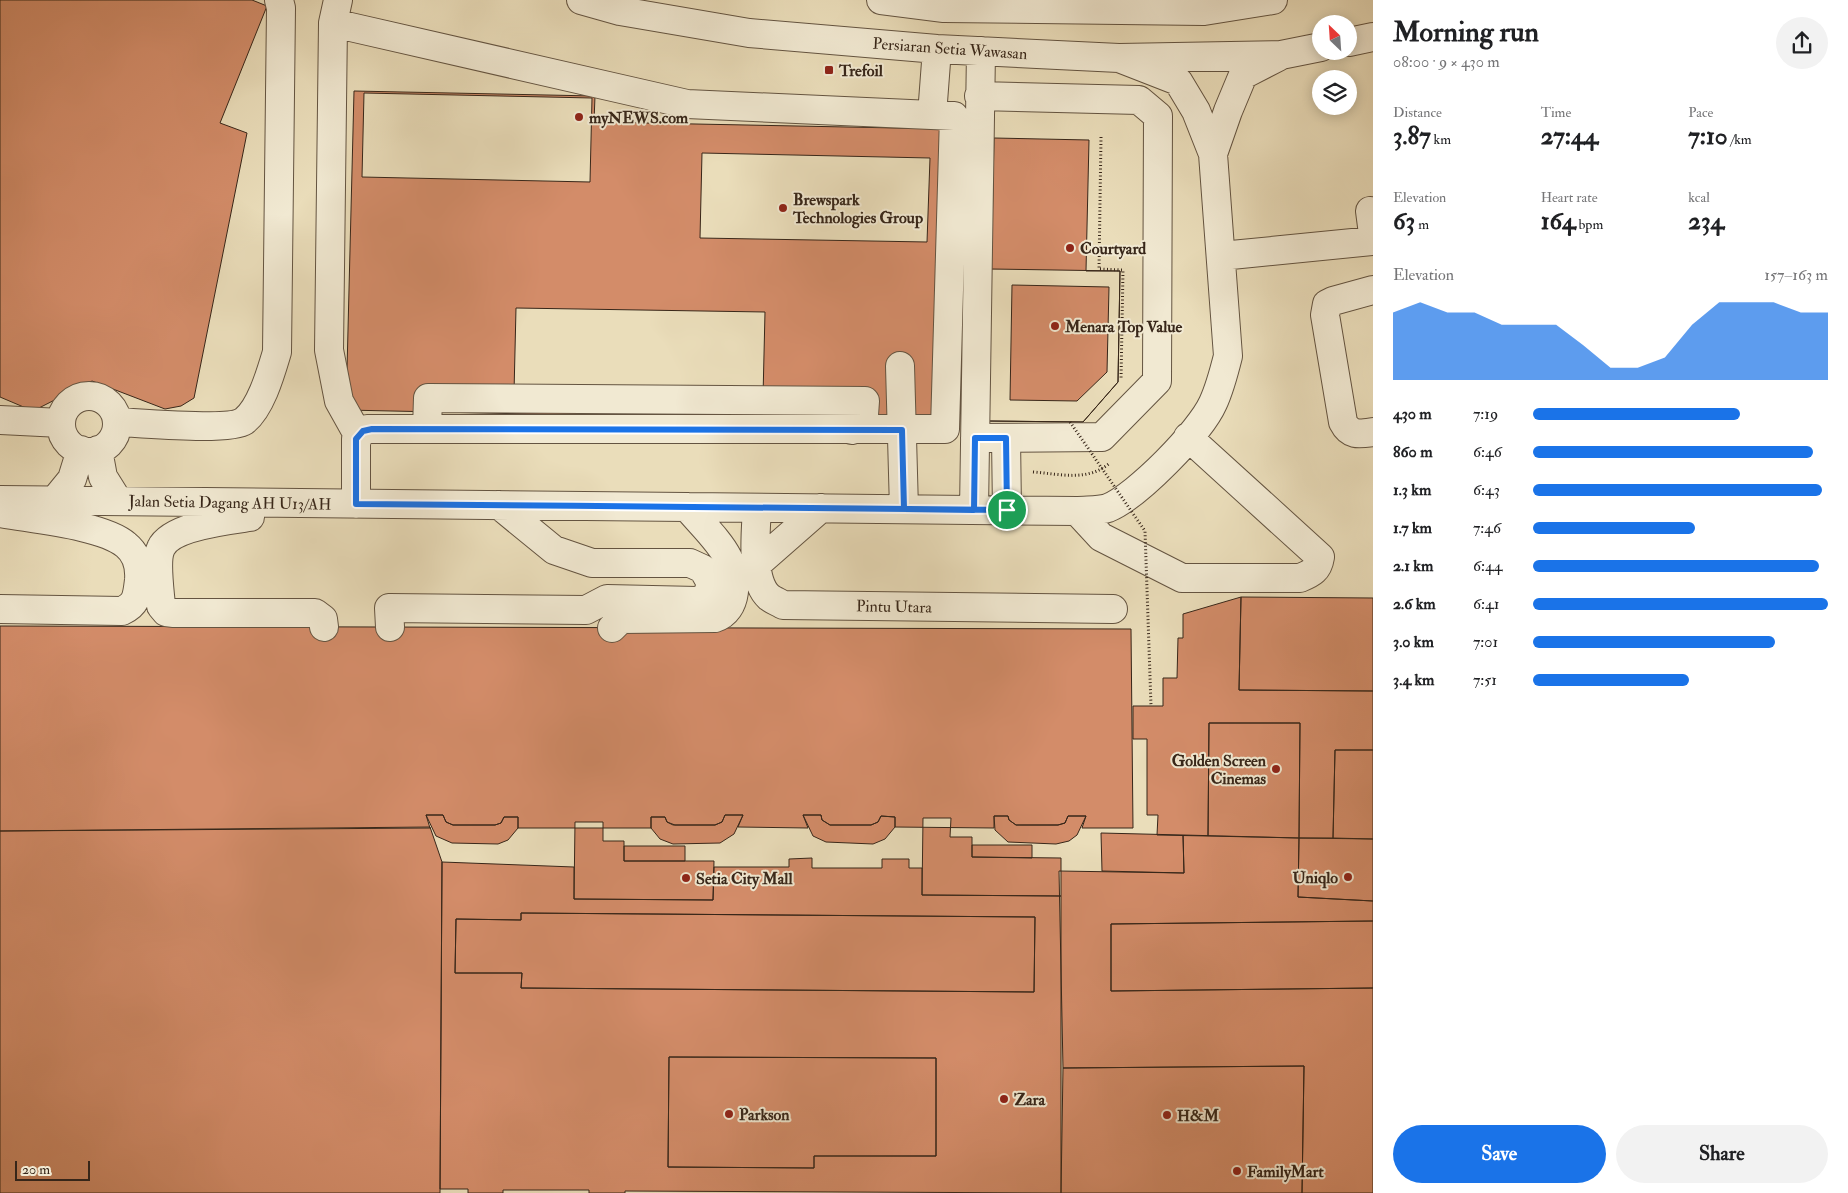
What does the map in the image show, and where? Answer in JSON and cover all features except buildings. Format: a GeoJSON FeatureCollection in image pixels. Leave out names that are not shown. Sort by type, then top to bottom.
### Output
{"type":"FeatureCollection","features":[{"type":"Feature","properties":{"kind":"street"},"geometry":{"type":"LineString","coordinates":[[118,422],[221,426],[242,422],[253,412],[271,373],[277,352],[281,8],[279,0]]}},
{"type":"Feature","properties":{"kind":"street","name":"Persiaran Setia Wawasan"},"geometry":{"type":"LineString","coordinates":[[581,0],[620,11],[749,33],[937,49],[1119,58],[1281,55],[1312,49]]}},
{"type":"Feature","properties":{"kind":"street"},"geometry":{"type":"LineString","coordinates":[[881,0],[944,8],[1204,11],[1273,0]]}},
{"type":"Feature","properties":{"kind":"street"},"geometry":{"type":"LineString","coordinates":[[324,627],[323,619],[315,613],[166,612],[160,606],[159,564],[161,548],[170,539],[208,522],[356,504],[356,439],[358,435],[367,429],[427,429],[428,398],[865,401],[864,415],[852,430],[945,429],[954,116],[687,104],[335,12],[329,350],[339,400],[358,435]]}},
{"type":"Feature","properties":{"kind":"street"},"geometry":{"type":"LineString","coordinates":[[1358,40],[1373,38]]}},
{"type":"Feature","properties":{"kind":"street"},"geometry":{"type":"LineString","coordinates":[[932,115],[937,49]]}},
{"type":"Feature","properties":{"kind":"street"},"geometry":{"type":"LineString","coordinates":[[981,51],[979,96],[1007,510]]}},
{"type":"Feature","properties":{"kind":"street","name":"Jalan Setia Dagang AH U13/AH"},"geometry":{"type":"LineString","coordinates":[[1213,154],[1228,111],[1244,75],[1281,55]]}},
{"type":"Feature","properties":{"kind":"street","name":"Jalan Setia Dagang AH U13/AH"},"geometry":{"type":"LineString","coordinates":[[0,500],[1077,511],[1108,508],[1158,472],[1188,437],[1212,405],[1224,376],[1228,356],[1213,154],[1196,111],[1178,81],[1119,58]]}},
{"type":"Feature","properties":{"kind":"street"},"geometry":{"type":"LineString","coordinates":[[979,96],[1139,100],[1158,116],[1157,381],[1102,436],[1003,433]]}},
{"type":"Feature","properties":{"kind":"street"},"geometry":{"type":"LineString","coordinates":[[1221,256],[1373,241]]}},
{"type":"Feature","properties":{"kind":"street"},"geometry":{"type":"LineString","coordinates":[[1373,290],[1333,300],[1327,304],[1325,315],[1343,422],[1347,430],[1352,434],[1373,432]]}},
{"type":"Feature","properties":{"kind":"street"},"geometry":{"type":"LineString","coordinates":[[900,366],[904,509]]}},
{"type":"Feature","properties":{"kind":"street"},"geometry":{"type":"LineString","coordinates":[[54,500],[72,479],[89,450],[113,440],[118,422],[111,405],[94,396],[84,396],[68,405],[61,423],[66,440],[89,450],[118,501]]}},
{"type":"Feature","properties":{"kind":"street"},"geometry":{"type":"LineString","coordinates":[[0,420],[61,423]]}},
{"type":"Feature","properties":{"kind":"street"},"geometry":{"type":"LineString","coordinates":[[974,510],[1003,433]]}},
{"type":"Feature","properties":{"kind":"street"},"geometry":{"type":"LineString","coordinates":[[1077,511],[1102,537],[1182,578],[1300,578],[1312,573],[1319,566],[1320,557],[1188,437]]}},
{"type":"Feature","properties":{"kind":"street"},"geometry":{"type":"LineString","coordinates":[[390,627],[389,608],[586,610],[607,599],[697,601],[707,597],[710,582],[703,569],[690,563],[592,563],[554,550],[499,505]]}},
{"type":"Feature","properties":{"kind":"street"},"geometry":{"type":"LineString","coordinates":[[612,628],[621,619],[715,618],[725,615],[730,607],[733,597],[733,574],[729,559],[687,507]]}},
{"type":"Feature","properties":{"kind":"street","name":"Pintu Utara"},"geometry":{"type":"LineString","coordinates":[[757,508],[756,565],[768,596],[783,605],[1113,609]]}},
{"type":"Feature","properties":{"kind":"street"},"geometry":{"type":"LineString","coordinates":[[756,565],[821,508]]}},
{"type":"Feature","properties":{"kind":"street"},"geometry":{"type":"LineString","coordinates":[[0,513],[82,528],[111,536],[126,545],[136,556],[139,575],[137,600],[130,607],[122,611],[0,609]]}},
{"type":"Feature","properties":{"kind":"path"},"geometry":{"type":"LineString","coordinates":[[1101,138],[1099,269],[1123,270],[1121,385]]}},
{"type":"Feature","properties":{"kind":"path"},"geometry":{"type":"LineString","coordinates":[[1070,422],[1145,531],[1151,706]]}},
{"type":"Feature","properties":{"kind":"place","name":"Trefoil"},"geometry":{"type":"Point","coordinates":[829,70]}},
{"type":"Feature","properties":{"kind":"place","name":"myNEWS.com"},"geometry":{"type":"Point","coordinates":[579,117]}},
{"type":"Feature","properties":{"kind":"place","name":"Brewspark Technologies Group"},"geometry":{"type":"Point","coordinates":[783,208]}},
{"type":"Feature","properties":{"kind":"place","name":"Courtyard"},"geometry":{"type":"Point","coordinates":[1070,248]}},
{"type":"Feature","properties":{"kind":"place","name":"Menara Top Value"},"geometry":{"type":"Point","coordinates":[1055,326]}},
{"type":"Feature","properties":{"kind":"place","name":"Golden Screen Cinemas"},"geometry":{"type":"Point","coordinates":[1276,769]}},
{"type":"Feature","properties":{"kind":"place","name":"Uniqlo"},"geometry":{"type":"Point","coordinates":[1348,877]}},
{"type":"Feature","properties":{"kind":"place","name":"Setia City Mall"},"geometry":{"type":"Point","coordinates":[686,878]}},
{"type":"Feature","properties":{"kind":"place","name":"Zara"},"geometry":{"type":"Point","coordinates":[1004,1099]}},
{"type":"Feature","properties":{"kind":"place","name":"Parkson"},"geometry":{"type":"Point","coordinates":[729,1114]}},
{"type":"Feature","properties":{"kind":"place","name":"H&M"},"geometry":{"type":"Point","coordinates":[1167,1115]}},
{"type":"Feature","properties":{"kind":"place","name":"FamilyMart"},"geometry":{"type":"Point","coordinates":[1237,1171]}},
{"type":"Feature","properties":{"kind":"route"},"geometry":{"type":"LineString","coordinates":[[1007,510],[904,509],[821,508],[356,504],[356,439],[358,435],[367,429],[902,430],[904,509],[974,510],[975,438],[1006,438],[1007,510]]}}]}
